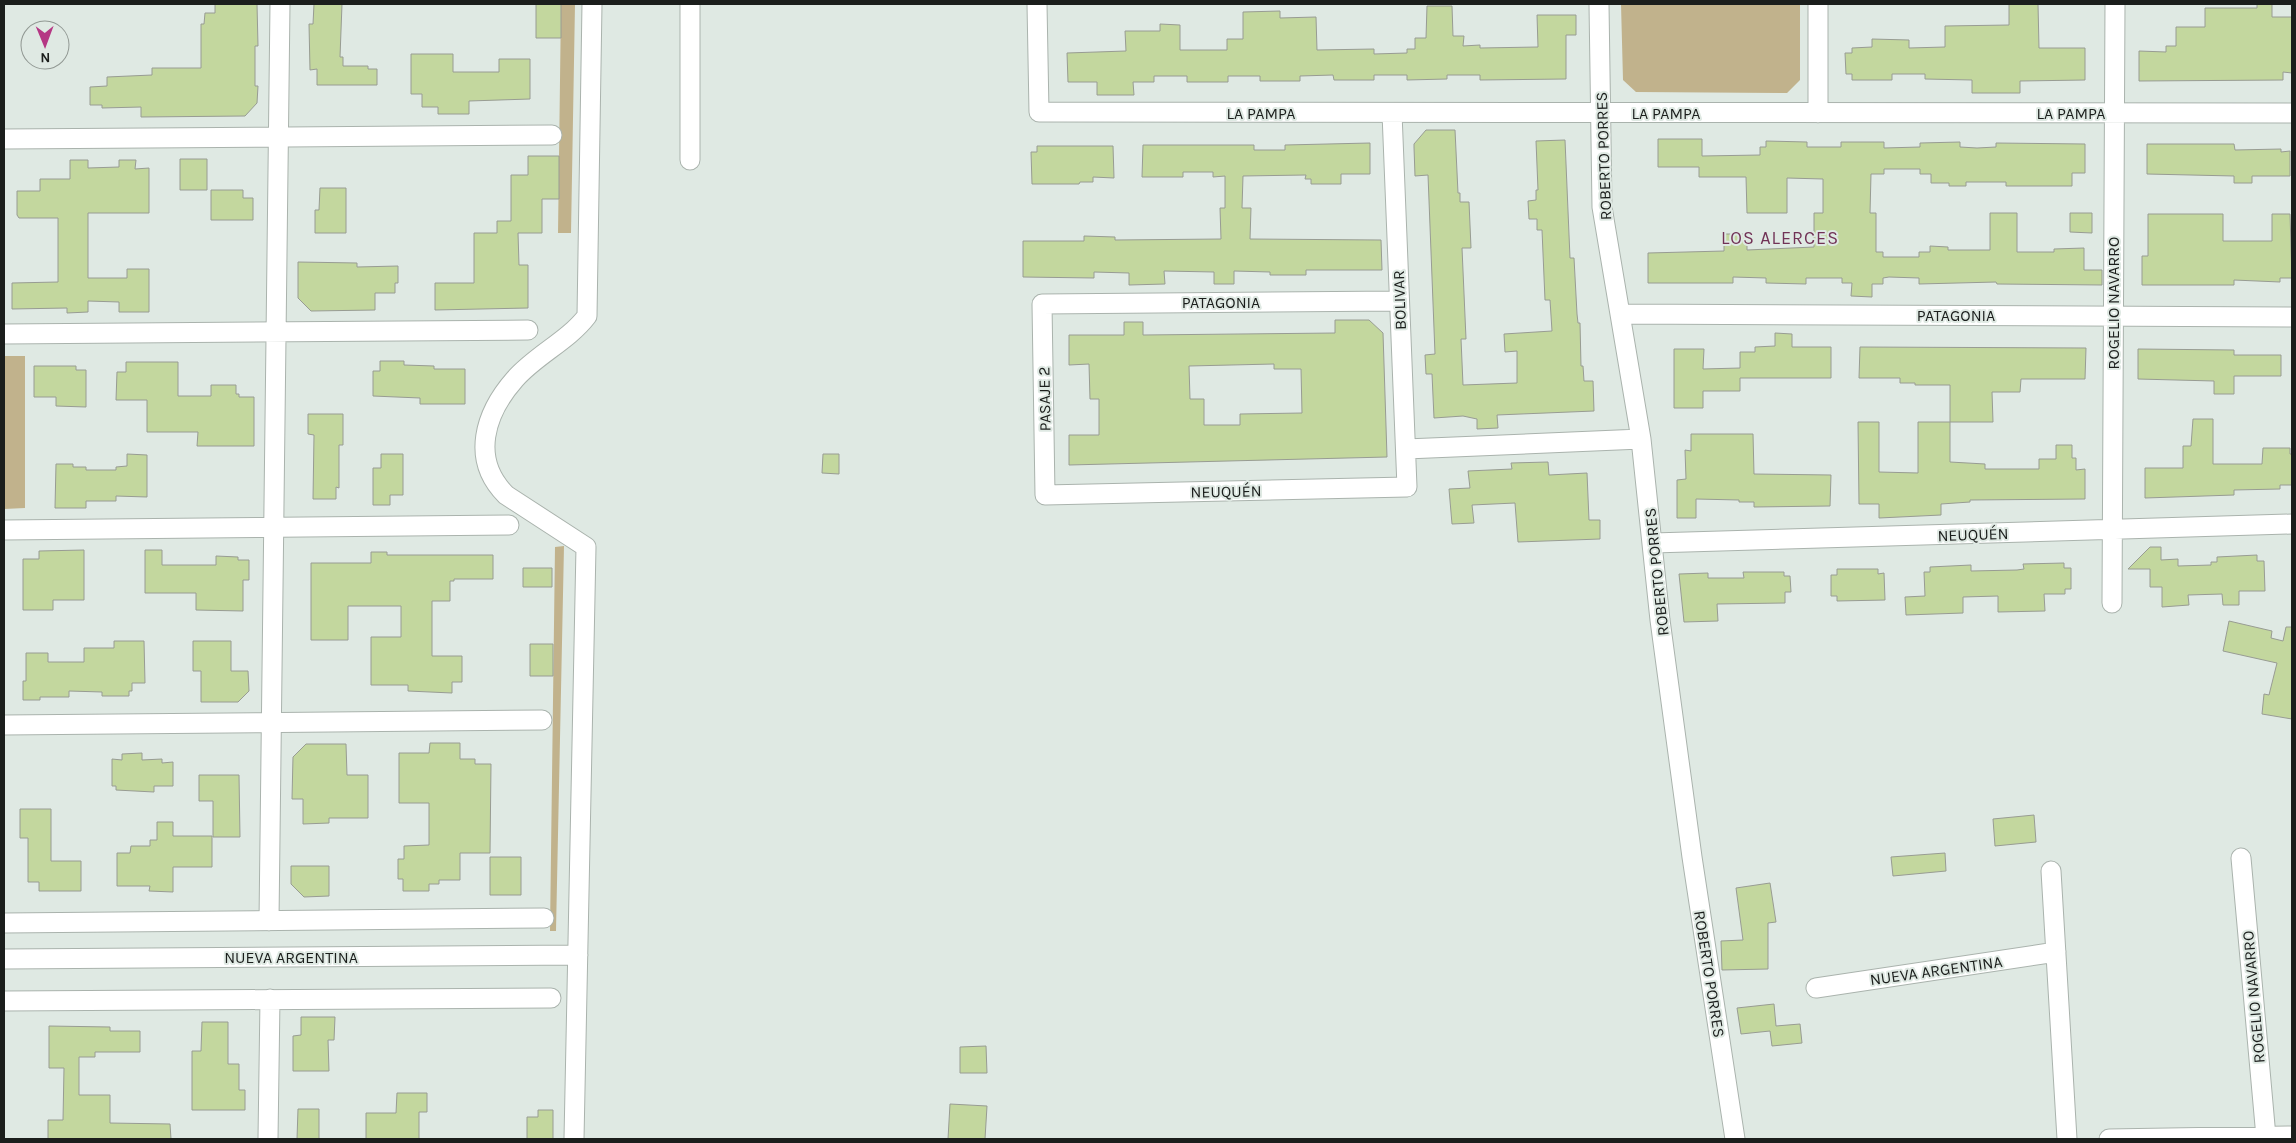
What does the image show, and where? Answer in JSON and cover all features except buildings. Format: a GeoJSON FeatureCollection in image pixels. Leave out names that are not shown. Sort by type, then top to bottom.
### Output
{"type":"FeatureCollection","features":[{"type":"Feature","properties":{"kind":"street"},"geometry":{"type":"LineString","coordinates":[[269,920],[280,4]]}},
{"type":"Feature","properties":{"kind":"street"},"geometry":{"type":"LineString","coordinates":[[574,1139],[586,547],[506,495],[497,486],[486,463],[484,442],[493,416],[516,378],[587,316],[592,4]]}},
{"type":"Feature","properties":{"kind":"street"},"geometry":{"type":"LineString","coordinates":[[690,4],[690,160]]}},
{"type":"Feature","properties":{"kind":"street","name":"LA PAMPA"},"geometry":{"type":"LineString","coordinates":[[1038,4],[1039,112],[2292,113]]}},
{"type":"Feature","properties":{"kind":"street","name":"ROBERTO PORRES"},"geometry":{"type":"LineString","coordinates":[[1599,4],[1602,208],[1641,439],[1660,620],[1692,858],[1735,1139]]}},
{"type":"Feature","properties":{"kind":"street"},"geometry":{"type":"LineString","coordinates":[[1818,4],[1818,113]]}},
{"type":"Feature","properties":{"kind":"street","name":"ROGELIO NAVARRO"},"geometry":{"type":"LineString","coordinates":[[2112,603],[2115,4]]}},
{"type":"Feature","properties":{"kind":"street","name":"BOLIVAR"},"geometry":{"type":"LineString","coordinates":[[1392,113],[1407,487]]}},
{"type":"Feature","properties":{"kind":"street"},"geometry":{"type":"LineString","coordinates":[[4,139],[552,135]]}},
{"type":"Feature","properties":{"kind":"street","name":"PATAGONIA"},"geometry":{"type":"LineString","coordinates":[[1042,304],[1400,301]]}},
{"type":"Feature","properties":{"kind":"street","name":"PASAJE 2"},"geometry":{"type":"LineString","coordinates":[[1042,304],[1045,495]]}},
{"type":"Feature","properties":{"kind":"street","name":"PATAGONIA"},"geometry":{"type":"LineString","coordinates":[[1620,314],[2292,317]]}},
{"type":"Feature","properties":{"kind":"street"},"geometry":{"type":"LineString","coordinates":[[4,334],[528,330]]}},
{"type":"Feature","properties":{"kind":"street"},"geometry":{"type":"LineString","coordinates":[[1406,449],[1641,439]]}},
{"type":"Feature","properties":{"kind":"street","name":"NEUQUÉN"},"geometry":{"type":"LineString","coordinates":[[1045,495],[1407,487]]}},
{"type":"Feature","properties":{"kind":"street","name":"NEUQUÉN"},"geometry":{"type":"LineString","coordinates":[[1653,543],[2292,524]]}},
{"type":"Feature","properties":{"kind":"street"},"geometry":{"type":"LineString","coordinates":[[4,530],[509,525]]}},
{"type":"Feature","properties":{"kind":"street"},"geometry":{"type":"LineString","coordinates":[[4,725],[542,720]]}},
{"type":"Feature","properties":{"kind":"street","name":"ROGELIO NAVARRO"},"geometry":{"type":"LineString","coordinates":[[2241,858],[2266,1136]]}},
{"type":"Feature","properties":{"kind":"street"},"geometry":{"type":"LineString","coordinates":[[2052,872],[2067,1139]]}},
{"type":"Feature","properties":{"kind":"street"},"geometry":{"type":"LineString","coordinates":[[4,923],[544,918]]}},
{"type":"Feature","properties":{"kind":"street","name":"NUEVA ARGENTINA"},"geometry":{"type":"LineString","coordinates":[[1816,988],[2056,952]]}},
{"type":"Feature","properties":{"kind":"street","name":"NUEVA ARGENTINA"},"geometry":{"type":"LineString","coordinates":[[4,960],[578,955]]}},
{"type":"Feature","properties":{"kind":"street"},"geometry":{"type":"LineString","coordinates":[[4,1001],[552,998]]}},
{"type":"Feature","properties":{"kind":"street"},"geometry":{"type":"LineString","coordinates":[[268,1139],[270,999]]}},
{"type":"Feature","properties":{"kind":"street"},"geometry":{"type":"LineString","coordinates":[[2109,1139],[2292,1136]]}},
{"type":"Feature","properties":{"kind":"shaded area"},"geometry":{"type":"Polygon","coordinates":[[[561,4],[575,4],[571,233],[558,233],[561,4]]]}},
{"type":"Feature","properties":{"kind":"shaded area"},"geometry":{"type":"Polygon","coordinates":[[[1621,4],[1800,4],[1800,80],[1787,93],[1636,92],[1623,80],[1621,4]]]}},
{"type":"Feature","properties":{"kind":"shaded area"},"geometry":{"type":"Polygon","coordinates":[[[4,356],[25,356],[25,508],[4,509],[4,356]]]}},
{"type":"Feature","properties":{"kind":"shaded area"},"geometry":{"type":"Polygon","coordinates":[[[564,546],[556,931],[550,931],[555,547],[564,546]]]}},
{"type":"Feature","properties":{"kind":"district","name":"LOS ALERCES"},"geometry":{"type":"Point","coordinates":[1780,238]}}]}
